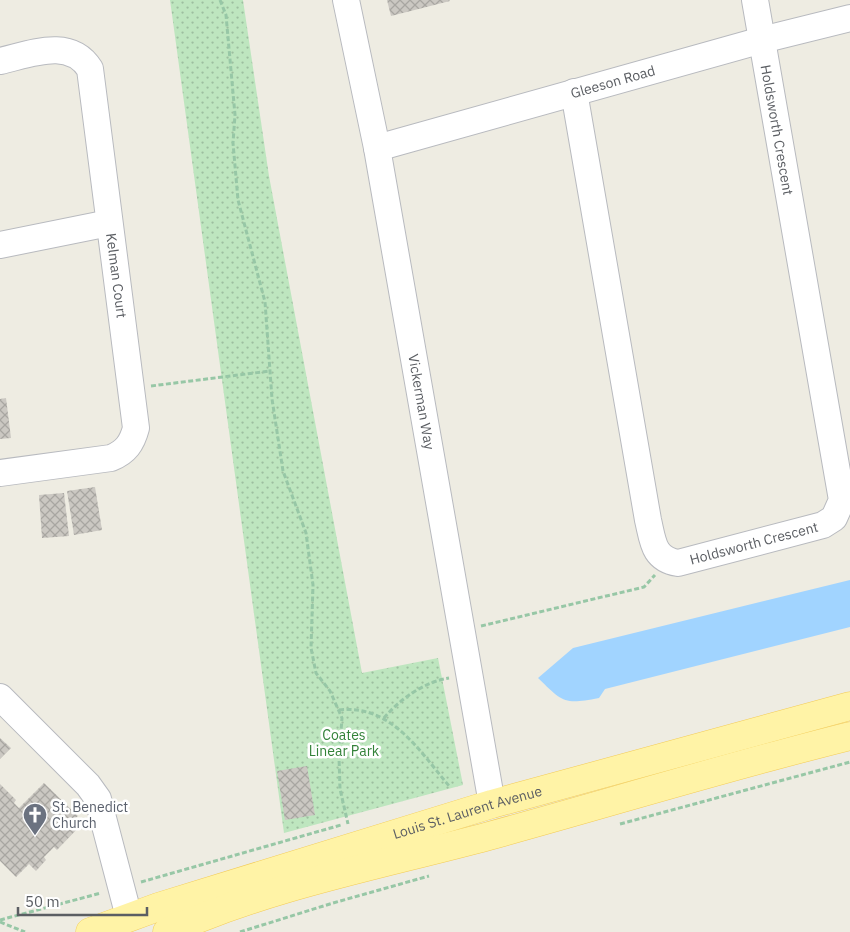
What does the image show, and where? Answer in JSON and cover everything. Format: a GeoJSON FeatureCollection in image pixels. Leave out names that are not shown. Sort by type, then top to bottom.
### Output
{"type":"FeatureCollection","features":[{"type":"Feature","properties":{"kind":"main road","name":"Louis St. Laurent Avenue"},"geometry":{"type":"LineString","coordinates":[[90,932],[129,917],[492,804],[850,706]]}},
{"type":"Feature","properties":{"kind":"main road","name":"Louis St. Laurent Avenue"},"geometry":{"type":"LineString","coordinates":[[167,932],[256,896],[489,835],[764,758],[850,736]]}},
{"type":"Feature","properties":{"kind":"street","name":"Vickerman Way"},"geometry":{"type":"LineString","coordinates":[[346,0],[377,148],[492,804]]}},
{"type":"Feature","properties":{"kind":"street","name":"Holdsworth Crescent"},"geometry":{"type":"LineString","coordinates":[[667,562],[678,564],[823,525],[834,518],[842,500],[755,0]]}},
{"type":"Feature","properties":{"kind":"street","name":"Gleeson Road"},"geometry":{"type":"LineString","coordinates":[[377,148],[762,40],[850,18]]}},
{"type":"Feature","properties":{"kind":"street","name":"Kelman Court"},"geometry":{"type":"LineString","coordinates":[[0,61],[59,49],[78,55],[86,62],[93,78],[109,222],[136,428],[134,437],[126,449],[111,458],[0,473]]}},
{"type":"Feature","properties":{"kind":"street"},"geometry":{"type":"LineString","coordinates":[[574,92],[648,520],[654,546],[667,562]]}},
{"type":"Feature","properties":{"kind":"street"},"geometry":{"type":"LineString","coordinates":[[0,245],[109,222]]}},
{"type":"Feature","properties":{"kind":"street"},"geometry":{"type":"LineString","coordinates":[[0,697],[88,786],[98,799],[129,917]]}},
{"type":"Feature","properties":{"kind":"path"},"geometry":{"type":"LineString","coordinates":[[220,0],[226,15],[235,115],[233,143],[238,200],[265,302],[272,398],[283,472],[306,533],[313,585],[311,648],[316,673],[330,691],[342,718],[338,757],[340,789],[348,824]]}},
{"type":"Feature","properties":{"kind":"path"},"geometry":{"type":"LineString","coordinates":[[149,386],[270,371]]}},
{"type":"Feature","properties":{"kind":"path"},"geometry":{"type":"LineString","coordinates":[[462,630],[644,587],[667,562]]}},
{"type":"Feature","properties":{"kind":"path"},"geometry":{"type":"LineString","coordinates":[[384,718],[402,700],[434,681],[469,675]]}},
{"type":"Feature","properties":{"kind":"path"},"geometry":{"type":"LineString","coordinates":[[340,710],[352,708],[370,711],[391,722],[412,742],[450,787]]}},
{"type":"Feature","properties":{"kind":"path"},"geometry":{"type":"LineString","coordinates":[[0,922],[25,932]]}},
{"type":"Feature","properties":{"kind":"green space","name":"Coates Linear Park"},"geometry":{"type":"Polygon","coordinates":[[[170,0],[243,0],[269,176],[362,673],[438,658],[463,785],[284,833],[170,0]]]}},
{"type":"Feature","properties":{"kind":"water"},"geometry":{"type":"Polygon","coordinates":[[[850,580],[850,627],[605,689],[599,698],[587,700],[564,700],[538,678],[573,648],[850,580]]]}},
{"type":"Feature","properties":{"kind":"building"},"geometry":{"type":"Polygon","coordinates":[[[387,0],[449,0],[450,1],[391,16],[387,0]]]}},
{"type":"Feature","properties":{"kind":"building"},"geometry":{"type":"Polygon","coordinates":[[[6,398],[11,438],[0,439],[0,399],[6,398]]]}},
{"type":"Feature","properties":{"kind":"building"},"geometry":{"type":"Polygon","coordinates":[[[95,487],[102,530],[74,535],[67,491],[95,487]]]}},
{"type":"Feature","properties":{"kind":"building"},"geometry":{"type":"Polygon","coordinates":[[[64,493],[69,536],[42,538],[39,495],[64,493]]]}},
{"type":"Feature","properties":{"kind":"building"},"geometry":{"type":"Polygon","coordinates":[[[0,738],[11,748],[0,759],[0,738]]]}},
{"type":"Feature","properties":{"kind":"building"},"geometry":{"type":"Polygon","coordinates":[[[307,766],[315,815],[285,820],[277,771],[307,766]]]}},
{"type":"Feature","properties":{"kind":"building","name":"St. Benedict Church"},"geometry":{"type":"Polygon","coordinates":[[[44,783],[78,816],[74,819],[81,825],[57,850],[54,847],[44,857],[46,860],[36,871],[29,864],[16,877],[0,861],[0,784],[16,800],[14,803],[19,808],[44,783]]]}},
{"type":"Feature","properties":{"kind":"place","name":"St. Benedict Church"},"geometry":{"type":"Point","coordinates":[35,836]}}]}
